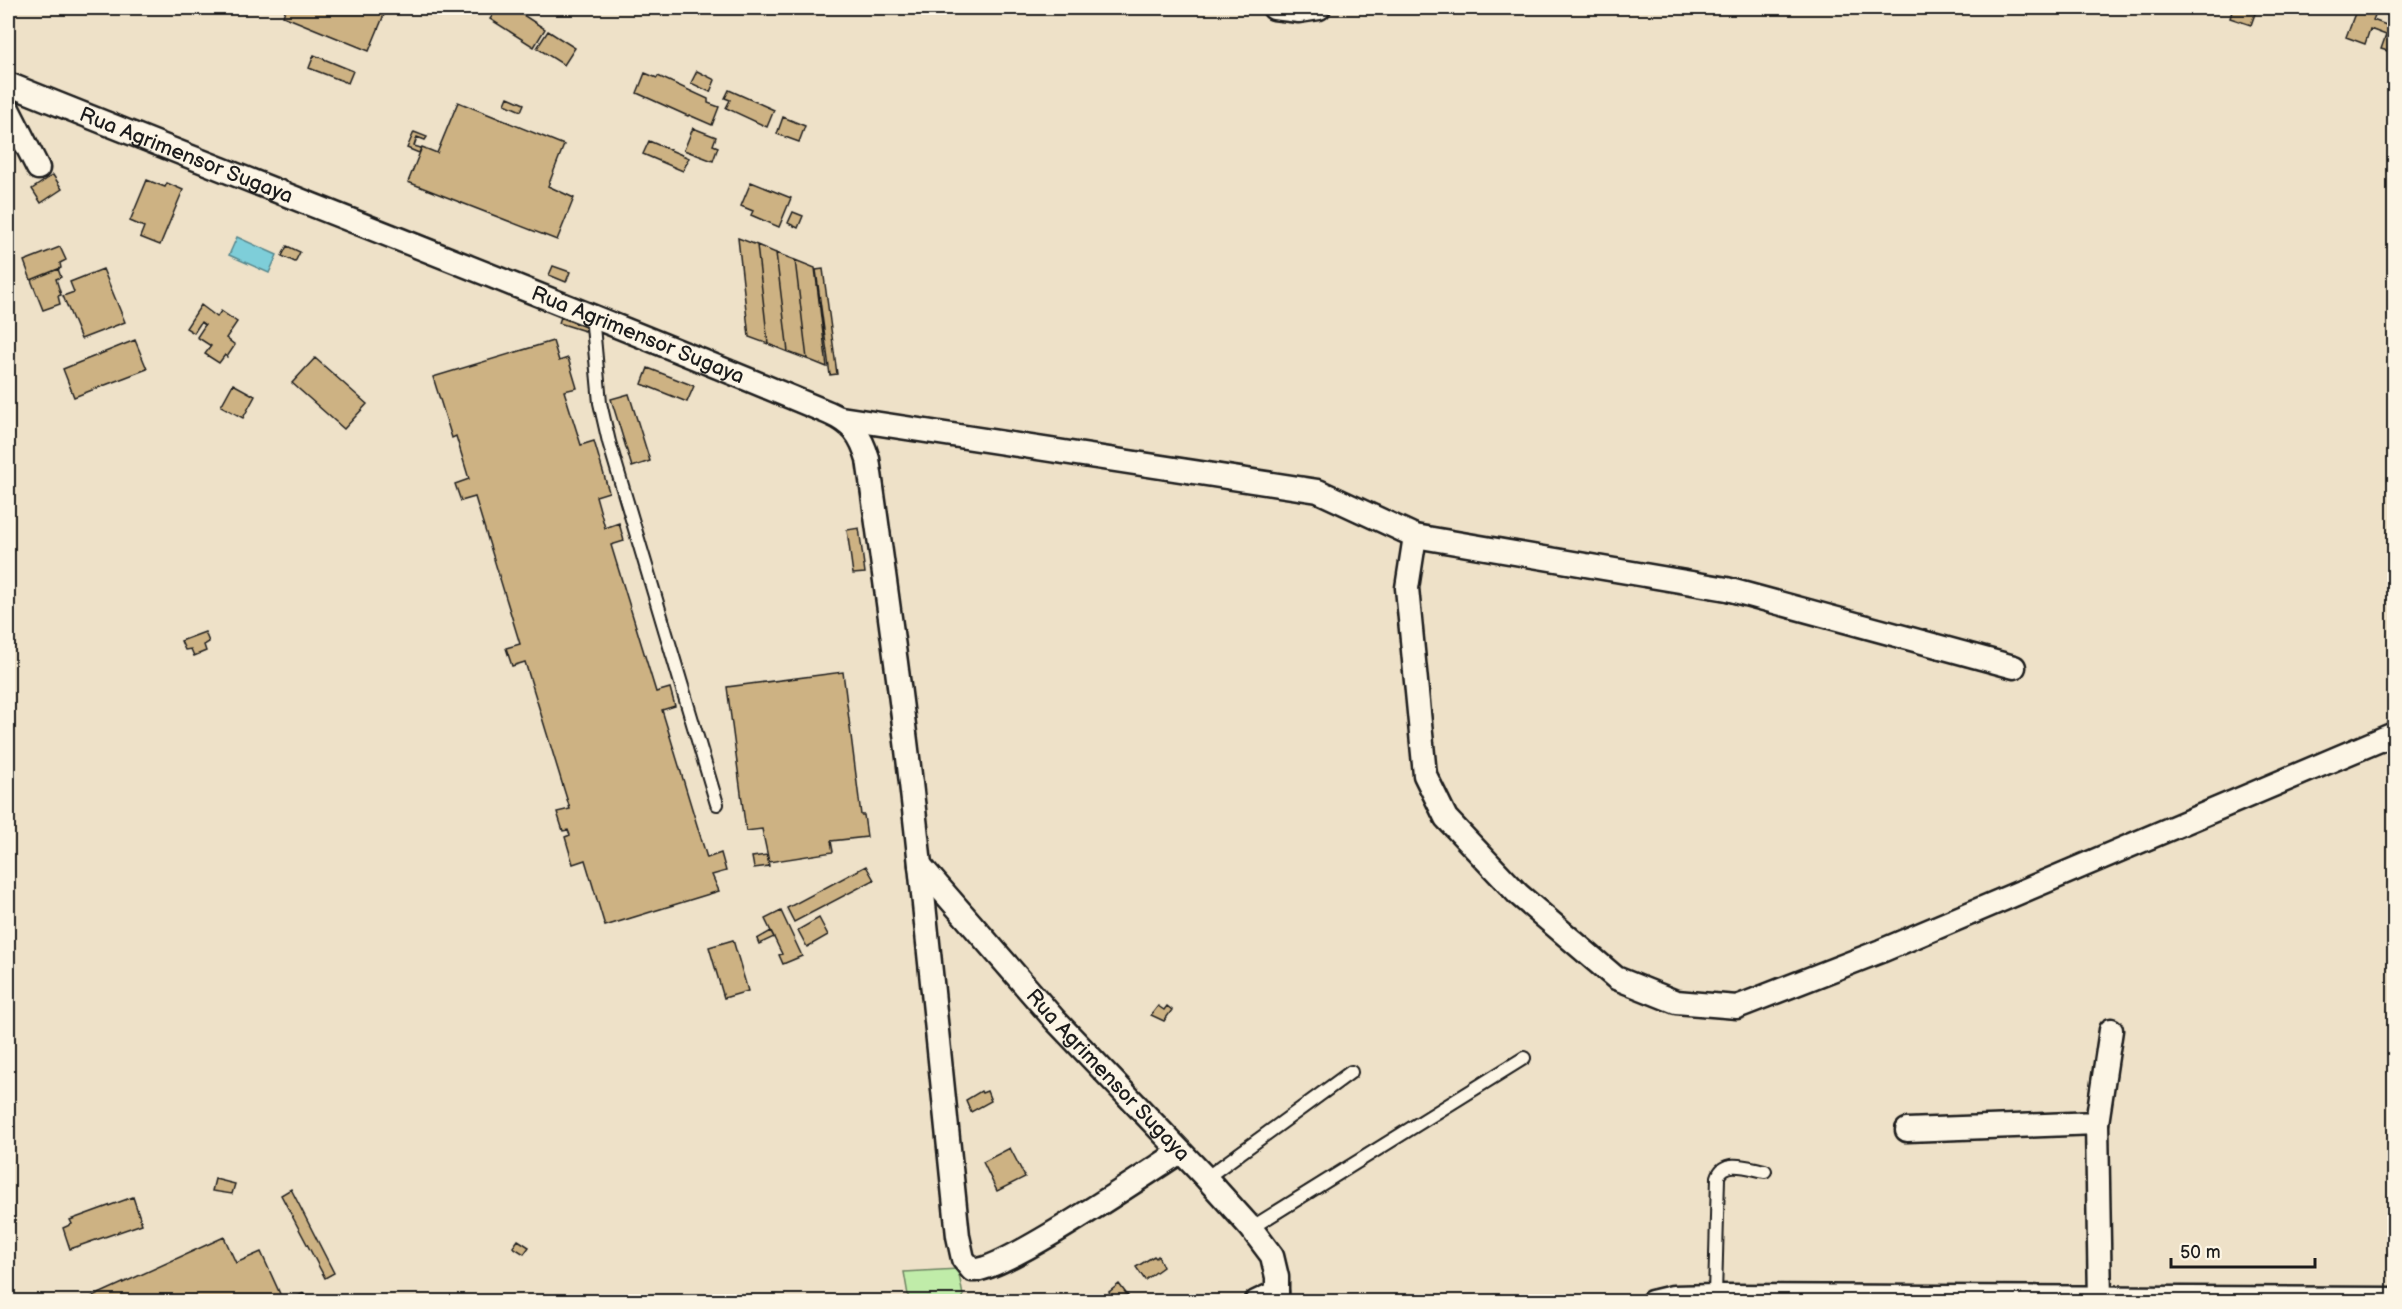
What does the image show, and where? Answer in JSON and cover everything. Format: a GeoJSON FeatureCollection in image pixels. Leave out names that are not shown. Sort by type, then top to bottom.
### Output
{"type":"FeatureCollection","features":[{"type":"Feature","properties":{"kind":"street"},"geometry":{"type":"LineString","coordinates":[[1274,8],[1299,11],[1319,8]]}},
{"type":"Feature","properties":{"kind":"street","name":"Rua Agrimensor Sugaya"},"geometry":{"type":"LineString","coordinates":[[8,84],[353,223],[592,315],[841,418],[854,428],[863,442],[868,459],[920,865],[958,1236],[967,1266],[972,1270],[984,1270],[1012,1256],[1180,1152]]}},
{"type":"Feature","properties":{"kind":"street"},"geometry":{"type":"LineString","coordinates":[[8,110],[38,168]]}},
{"type":"Feature","properties":{"kind":"street"},"geometry":{"type":"LineString","coordinates":[[841,418],[1317,491],[1415,536],[1727,590],[2014,667]]}},
{"type":"Feature","properties":{"kind":"street"},"geometry":{"type":"LineString","coordinates":[[1415,536],[1407,588],[1425,775],[1446,818],[1518,894],[1616,978],[1676,1002],[1737,1007],[1892,946],[2394,734]]}},
{"type":"Feature","properties":{"kind":"street","name":"Rua Agrimensor Sugaya"},"geometry":{"type":"LineString","coordinates":[[920,865],[1055,1020],[1251,1228],[1272,1256],[1277,1277],[1277,1297]]}},
{"type":"Feature","properties":{"kind":"street"},"geometry":{"type":"LineString","coordinates":[[2100,1300],[2097,1123],[2111,1030]]}},
{"type":"Feature","properties":{"kind":"street"},"geometry":{"type":"LineString","coordinates":[[1907,1130],[2097,1123]]}},
{"type":"Feature","properties":{"kind":"street"},"geometry":{"type":"LineString","coordinates":[[1652,1302],[1673,1297],[1715,1296],[1771,1299],[2394,1299]]}},
{"type":"Feature","properties":{"kind":"street"},"geometry":{"type":"LineString","coordinates":[[1256,1302],[1277,1297]]}},
{"type":"Feature","properties":{"kind":"lane"},"geometry":{"type":"LineString","coordinates":[[592,315],[600,403],[609,442],[717,804]]}},
{"type":"Feature","properties":{"kind":"lane"},"geometry":{"type":"LineString","coordinates":[[1251,1228],[1524,1058]]}},
{"type":"Feature","properties":{"kind":"lane"},"geometry":{"type":"LineString","coordinates":[[1206,1178],[1351,1072]]}},
{"type":"Feature","properties":{"kind":"lane"},"geometry":{"type":"LineString","coordinates":[[1715,1296],[1720,1170],[1726,1166],[1736,1166],[1765,1171]]}},
{"type":"Feature","properties":{"kind":"green space"},"geometry":{"type":"Polygon","coordinates":[[[958,1269],[964,1301],[909,1301],[904,1272],[958,1269]]]}},
{"type":"Feature","properties":{"kind":"water"},"geometry":{"type":"Polygon","coordinates":[[[237,237],[277,255],[269,273],[229,255],[237,237]]]}},
{"type":"Feature","properties":{"kind":"building"},"geometry":{"type":"Polygon","coordinates":[[[286,8],[379,8],[386,10],[369,51],[283,16],[286,8]]]}},
{"type":"Feature","properties":{"kind":"building"},"geometry":{"type":"Polygon","coordinates":[[[501,8],[506,11],[508,8],[517,11],[545,29],[534,47],[490,19],[501,8]]]}},
{"type":"Feature","properties":{"kind":"building"},"geometry":{"type":"Polygon","coordinates":[[[2233,8],[2257,8],[2251,25],[2230,18],[2233,8]]]}},
{"type":"Feature","properties":{"kind":"building"},"geometry":{"type":"Polygon","coordinates":[[[2357,8],[2378,8],[2373,20],[2389,26],[2394,12],[2394,53],[2381,49],[2386,35],[2370,29],[2365,44],[2346,37],[2357,8]]]}},
{"type":"Feature","properties":{"kind":"building"},"geometry":{"type":"Polygon","coordinates":[[[548,31],[575,48],[564,65],[537,48],[548,31]]]}},
{"type":"Feature","properties":{"kind":"building"},"geometry":{"type":"Polygon","coordinates":[[[314,55],[353,71],[348,83],[309,68],[314,55]]]}},
{"type":"Feature","properties":{"kind":"building"},"geometry":{"type":"Polygon","coordinates":[[[697,71],[715,80],[710,92],[691,83],[697,71]]]}},
{"type":"Feature","properties":{"kind":"building"},"geometry":{"type":"Polygon","coordinates":[[[645,73],[657,78],[658,76],[708,99],[708,103],[719,107],[712,125],[637,93],[645,73]]]}},
{"type":"Feature","properties":{"kind":"building"},"geometry":{"type":"Polygon","coordinates":[[[729,90],[774,110],[767,127],[726,108],[730,100],[725,98],[729,90]]]}},
{"type":"Feature","properties":{"kind":"building"},"geometry":{"type":"Polygon","coordinates":[[[508,97],[524,104],[521,111],[505,104],[508,97]]]}},
{"type":"Feature","properties":{"kind":"building"},"geometry":{"type":"Polygon","coordinates":[[[458,102],[564,145],[548,186],[574,198],[557,240],[408,182],[422,147],[437,153],[458,102]]]}},
{"type":"Feature","properties":{"kind":"building"},"geometry":{"type":"Polygon","coordinates":[[[783,117],[805,126],[799,142],[777,134],[783,117]]]}},
{"type":"Feature","properties":{"kind":"building"},"geometry":{"type":"Polygon","coordinates":[[[693,128],[716,137],[713,145],[718,147],[713,161],[684,150],[693,128]]]}},
{"type":"Feature","properties":{"kind":"building"},"geometry":{"type":"Polygon","coordinates":[[[414,132],[427,137],[425,140],[417,137],[414,146],[421,148],[419,153],[407,148],[414,132]]]}},
{"type":"Feature","properties":{"kind":"building"},"geometry":{"type":"Polygon","coordinates":[[[649,141],[689,158],[683,171],[643,154],[649,141]]]}},
{"type":"Feature","properties":{"kind":"building"},"geometry":{"type":"Polygon","coordinates":[[[53,175],[62,189],[41,203],[32,189],[53,175]]]}},
{"type":"Feature","properties":{"kind":"building"},"geometry":{"type":"Polygon","coordinates":[[[147,180],[165,187],[167,183],[183,190],[160,245],[140,237],[144,227],[130,221],[147,180]]]}},
{"type":"Feature","properties":{"kind":"building"},"geometry":{"type":"Polygon","coordinates":[[[751,182],[791,198],[779,227],[751,215],[753,211],[741,206],[751,182]]]}},
{"type":"Feature","properties":{"kind":"building"},"geometry":{"type":"Polygon","coordinates":[[[793,212],[803,216],[798,228],[788,223],[793,212]]]}},
{"type":"Feature","properties":{"kind":"building"},"geometry":{"type":"Polygon","coordinates":[[[738,238],[757,245],[768,344],[749,337],[738,238]]]}},
{"type":"Feature","properties":{"kind":"building"},"geometry":{"type":"Polygon","coordinates":[[[757,245],[776,253],[788,352],[768,344],[757,245]]]}},
{"type":"Feature","properties":{"kind":"building"},"geometry":{"type":"Polygon","coordinates":[[[287,246],[300,252],[295,262],[282,256],[287,246]]]}},
{"type":"Feature","properties":{"kind":"building"},"geometry":{"type":"Polygon","coordinates":[[[60,247],[66,260],[60,263],[61,268],[31,280],[24,261],[60,247]]]}},
{"type":"Feature","properties":{"kind":"building"},"geometry":{"type":"Polygon","coordinates":[[[776,253],[795,260],[807,359],[788,352],[776,253]]]}},
{"type":"Feature","properties":{"kind":"building"},"geometry":{"type":"Polygon","coordinates":[[[795,260],[815,268],[827,367],[807,359],[795,260]]]}},
{"type":"Feature","properties":{"kind":"building"},"geometry":{"type":"Polygon","coordinates":[[[553,266],[570,272],[566,282],[549,275],[553,266]]]}},
{"type":"Feature","properties":{"kind":"building"},"geometry":{"type":"Polygon","coordinates":[[[58,269],[61,277],[56,279],[61,295],[58,296],[60,304],[43,310],[31,280],[58,269]]]}},
{"type":"Feature","properties":{"kind":"building"},"geometry":{"type":"Polygon","coordinates":[[[103,269],[125,322],[81,339],[63,296],[74,292],[70,282],[103,269]]]}},
{"type":"Feature","properties":{"kind":"building"},"geometry":{"type":"Polygon","coordinates":[[[823,269],[837,374],[830,375],[816,270],[823,269]]]}},
{"type":"Feature","properties":{"kind":"building"},"geometry":{"type":"Polygon","coordinates":[[[201,305],[217,317],[221,311],[237,322],[226,338],[235,345],[227,357],[225,355],[219,363],[205,354],[211,346],[197,337],[205,325],[201,322],[194,333],[186,328],[201,305]]]}},
{"type":"Feature","properties":{"kind":"building"},"geometry":{"type":"Polygon","coordinates":[[[561,317],[584,326],[585,331],[559,323],[561,317]]]}},
{"type":"Feature","properties":{"kind":"building"},"geometry":{"type":"Polygon","coordinates":[[[135,340],[147,369],[74,397],[63,369],[135,340]]]}},
{"type":"Feature","properties":{"kind":"building"},"geometry":{"type":"Polygon","coordinates":[[[553,341],[559,361],[568,358],[577,388],[564,391],[581,445],[594,441],[609,492],[596,496],[605,528],[619,523],[624,541],[611,545],[656,692],[670,688],[675,706],[662,710],[707,858],[721,853],[726,871],[712,875],[719,891],[605,926],[585,860],[573,864],[565,837],[570,835],[568,830],[563,831],[557,812],[570,809],[525,662],[512,666],[506,648],[520,644],[475,497],[461,501],[455,484],[469,479],[456,436],[452,438],[433,377],[553,341]]]}},
{"type":"Feature","properties":{"kind":"building"},"geometry":{"type":"Polygon","coordinates":[[[315,358],[367,404],[344,429],[292,383],[315,358]]]}},
{"type":"Feature","properties":{"kind":"building"},"geometry":{"type":"Polygon","coordinates":[[[648,368],[694,386],[687,402],[642,384],[648,368]]]}},
{"type":"Feature","properties":{"kind":"building"},"geometry":{"type":"Polygon","coordinates":[[[233,384],[255,396],[243,418],[221,406],[233,384]]]}},
{"type":"Feature","properties":{"kind":"building"},"geometry":{"type":"Polygon","coordinates":[[[629,394],[650,461],[632,467],[611,399],[629,394]]]}},
{"type":"Feature","properties":{"kind":"building"},"geometry":{"type":"Polygon","coordinates":[[[859,528],[865,573],[853,574],[847,530],[859,528]]]}},
{"type":"Feature","properties":{"kind":"building"},"geometry":{"type":"Polygon","coordinates":[[[205,632],[209,642],[204,645],[206,651],[194,656],[191,649],[185,650],[181,641],[205,632]]]}},
{"type":"Feature","properties":{"kind":"building"},"geometry":{"type":"Polygon","coordinates":[[[843,672],[861,815],[864,815],[867,837],[831,841],[833,852],[769,862],[762,829],[746,831],[727,687],[843,672]]]}},
{"type":"Feature","properties":{"kind":"building"},"geometry":{"type":"Polygon","coordinates":[[[767,855],[769,866],[754,868],[752,857],[767,855]]]}},
{"type":"Feature","properties":{"kind":"building"},"geometry":{"type":"Polygon","coordinates":[[[866,866],[874,880],[794,922],[787,908],[866,866]]]}},
{"type":"Feature","properties":{"kind":"building"},"geometry":{"type":"Polygon","coordinates":[[[781,911],[802,956],[783,964],[779,955],[782,954],[765,919],[781,911]]]}},
{"type":"Feature","properties":{"kind":"building"},"geometry":{"type":"Polygon","coordinates":[[[819,918],[828,935],[807,947],[798,930],[819,918]]]}},
{"type":"Feature","properties":{"kind":"building"},"geometry":{"type":"Polygon","coordinates":[[[771,931],[774,937],[759,944],[757,939],[771,931]]]}},
{"type":"Feature","properties":{"kind":"building"},"geometry":{"type":"Polygon","coordinates":[[[733,940],[748,991],[724,998],[709,947],[733,940]]]}},
{"type":"Feature","properties":{"kind":"building"},"geometry":{"type":"Polygon","coordinates":[[[1158,1006],[1164,1010],[1167,1006],[1172,1010],[1164,1021],[1151,1015],[1158,1006]]]}},
{"type":"Feature","properties":{"kind":"building"},"geometry":{"type":"Polygon","coordinates":[[[981,1091],[982,1093],[987,1091],[991,1101],[971,1112],[966,1100],[981,1091]]]}},
{"type":"Feature","properties":{"kind":"building"},"geometry":{"type":"Polygon","coordinates":[[[1010,1148],[1025,1177],[997,1191],[983,1162],[1010,1148]]]}},
{"type":"Feature","properties":{"kind":"building"},"geometry":{"type":"Polygon","coordinates":[[[215,1179],[235,1184],[232,1194],[212,1191],[215,1179]]]}},
{"type":"Feature","properties":{"kind":"building"},"geometry":{"type":"Polygon","coordinates":[[[291,1189],[334,1273],[325,1278],[281,1195],[291,1189]]]}},
{"type":"Feature","properties":{"kind":"building"},"geometry":{"type":"Polygon","coordinates":[[[133,1197],[142,1224],[70,1249],[63,1228],[72,1224],[70,1220],[133,1197]]]}},
{"type":"Feature","properties":{"kind":"building"},"geometry":{"type":"Polygon","coordinates":[[[224,1237],[236,1263],[261,1252],[281,1296],[292,1299],[304,1293],[307,1302],[81,1302],[224,1237]]]}},
{"type":"Feature","properties":{"kind":"building"},"geometry":{"type":"Polygon","coordinates":[[[518,1240],[529,1247],[524,1254],[513,1247],[518,1240]]]}},
{"type":"Feature","properties":{"kind":"building"},"geometry":{"type":"Polygon","coordinates":[[[1154,1256],[1156,1258],[1158,1256],[1163,1267],[1145,1280],[1136,1267],[1154,1256]]]}},
{"type":"Feature","properties":{"kind":"building"},"geometry":{"type":"Polygon","coordinates":[[[1119,1284],[1128,1296],[1121,1302],[1116,1302],[1109,1292],[1119,1284]]]}}]}
